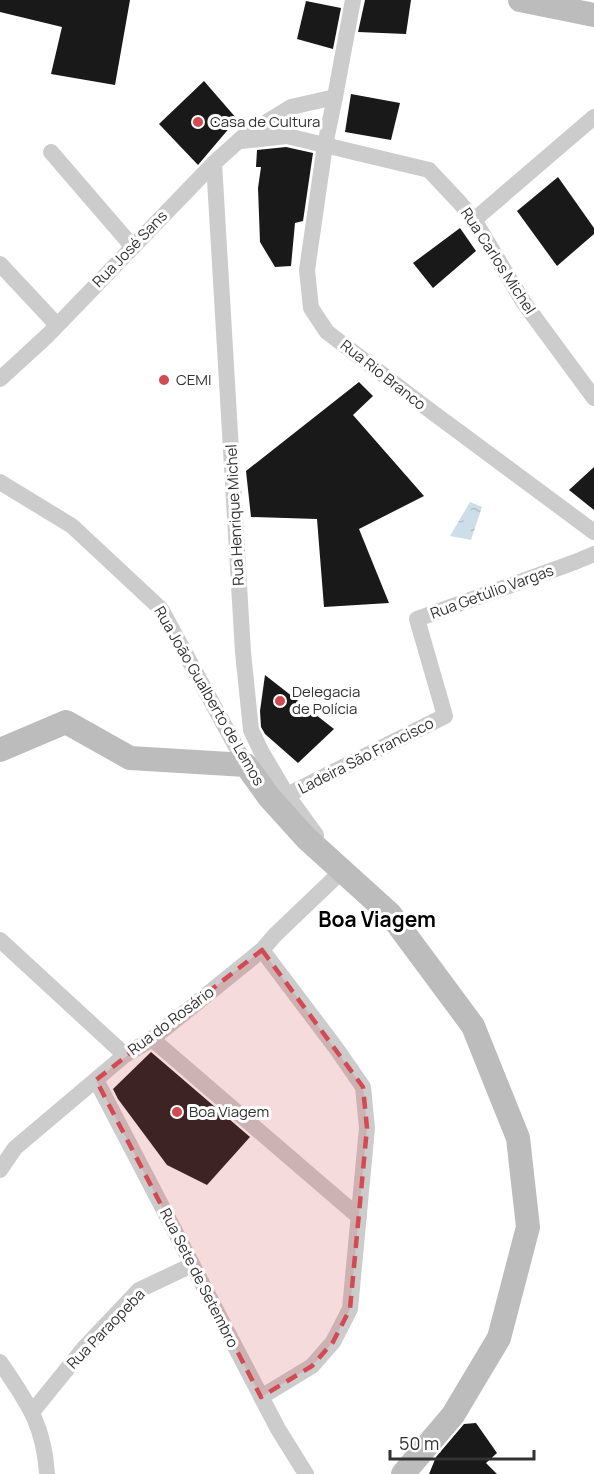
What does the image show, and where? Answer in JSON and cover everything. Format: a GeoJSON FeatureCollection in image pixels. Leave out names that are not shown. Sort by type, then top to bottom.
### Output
{"type":"FeatureCollection","features":[{"type":"Feature","properties":{"kind":"street","name":"Rua Rio Branco"},"geometry":{"type":"LineString","coordinates":[[352,0],[325,145],[307,270],[311,308],[327,332],[594,532]]}},
{"type":"Feature","properties":{"kind":"street"},"geometry":{"type":"LineString","coordinates":[[520,0],[594,15]]}},
{"type":"Feature","properties":{"kind":"street"},"geometry":{"type":"LineString","coordinates":[[214,163],[237,141],[291,107],[335,97]]}},
{"type":"Feature","properties":{"kind":"street"},"geometry":{"type":"LineString","coordinates":[[474,220],[594,117]]}},
{"type":"Feature","properties":{"kind":"street","name":"Rua Carlos Michel"},"geometry":{"type":"LineString","coordinates":[[237,141],[288,136],[429,170],[474,220],[524,303],[594,398]]}},
{"type":"Feature","properties":{"kind":"street"},"geometry":{"type":"LineString","coordinates":[[51,152],[132,246]]}},
{"type":"Feature","properties":{"kind":"street","name":"Rua José Sans"},"geometry":{"type":"LineString","coordinates":[[0,379],[53,330],[214,163]]}},
{"type":"Feature","properties":{"kind":"street","name":"Rua Henrique Michel"},"geometry":{"type":"LineString","coordinates":[[214,163],[243,652],[251,730],[287,795],[343,870]]}},
{"type":"Feature","properties":{"kind":"street"},"geometry":{"type":"LineString","coordinates":[[0,264],[53,330]]}},
{"type":"Feature","properties":{"kind":"street","name":"Rua João Gualberto de Lemos"},"geometry":{"type":"LineString","coordinates":[[0,482],[72,526],[161,609],[246,765],[269,797],[306,838],[390,914],[473,1026],[518,1138],[528,1227],[499,1338],[453,1415],[403,1474]]}},
{"type":"Feature","properties":{"kind":"street","name":"Rua Getúlio Vargas"},"geometry":{"type":"LineString","coordinates":[[445,716],[417,619],[594,554]]}},
{"type":"Feature","properties":{"kind":"street","name":"Ladeira São Francisco"},"geometry":{"type":"LineString","coordinates":[[287,795],[445,716]]}},
{"type":"Feature","properties":{"kind":"street"},"geometry":{"type":"LineString","coordinates":[[0,750],[66,722],[130,758],[246,765]]}},
{"type":"Feature","properties":{"kind":"street","name":"Rua do Rosário"},"geometry":{"type":"LineString","coordinates":[[0,1170],[15,1148],[125,1055],[152,1039],[262,950],[343,870]]}},
{"type":"Feature","properties":{"kind":"street"},"geometry":{"type":"LineString","coordinates":[[0,940],[125,1055]]}},
{"type":"Feature","properties":{"kind":"street"},"geometry":{"type":"LineString","coordinates":[[261,1397],[312,1366],[333,1341],[350,1309],[367,1128],[363,1087],[262,950]]}},
{"type":"Feature","properties":{"kind":"street"},"geometry":{"type":"LineString","coordinates":[[152,1039],[359,1216]]}},
{"type":"Feature","properties":{"kind":"street","name":"Rua Sete de Setembro"},"geometry":{"type":"LineString","coordinates":[[96,1080],[278,1429],[306,1474]]}},
{"type":"Feature","properties":{"kind":"street","name":"Rua Paraopeba"},"geometry":{"type":"LineString","coordinates":[[33,1412],[84,1348],[139,1290],[192,1264]]}},
{"type":"Feature","properties":{"kind":"street"},"geometry":{"type":"LineString","coordinates":[[0,1362],[33,1412],[41,1433],[47,1474]]}},
{"type":"Feature","properties":{"kind":"highlighted area"},"geometry":{"type":"Polygon","coordinates":[[[262,950],[363,1087],[367,1128],[350,1309],[333,1342],[312,1366],[261,1397],[96,1080],[262,950]]]}},
{"type":"Feature","properties":{"kind":"water"},"geometry":{"type":"Polygon","coordinates":[[[470,502],[482,507],[471,540],[450,536],[470,502]]]}},
{"type":"Feature","properties":{"kind":"building"},"geometry":{"type":"Polygon","coordinates":[[[0,0],[130,0],[115,85],[51,74],[62,27],[0,12],[0,0]]]}},
{"type":"Feature","properties":{"kind":"building"},"geometry":{"type":"Polygon","coordinates":[[[365,0],[411,0],[406,34],[358,32],[365,0]]]}},
{"type":"Feature","properties":{"kind":"building"},"geometry":{"type":"Polygon","coordinates":[[[306,1],[341,8],[333,49],[297,39],[306,1]]]}},
{"type":"Feature","properties":{"kind":"building","name":"Casa de Cultura"},"geometry":{"type":"Polygon","coordinates":[[[204,81],[237,119],[198,165],[159,124],[204,81]]]}},
{"type":"Feature","properties":{"kind":"building"},"geometry":{"type":"Polygon","coordinates":[[[351,94],[400,103],[391,140],[345,132],[351,94]]]}},
{"type":"Feature","properties":{"kind":"building"},"geometry":{"type":"Polygon","coordinates":[[[286,147],[313,153],[303,221],[295,223],[291,266],[275,267],[260,242],[258,188],[261,167],[256,167],[257,150],[286,147]]]}},
{"type":"Feature","properties":{"kind":"building"},"geometry":{"type":"Polygon","coordinates":[[[558,177],[594,228],[594,234],[557,266],[517,211],[558,177]]]}},
{"type":"Feature","properties":{"kind":"building"},"geometry":{"type":"Polygon","coordinates":[[[460,228],[476,251],[433,288],[413,263],[460,228]]]}},
{"type":"Feature","properties":{"kind":"building"},"geometry":{"type":"Polygon","coordinates":[[[359,382],[373,396],[353,415],[424,496],[359,529],[389,603],[324,607],[317,519],[251,517],[246,471],[359,382]]]}},
{"type":"Feature","properties":{"kind":"building"},"geometry":{"type":"Polygon","coordinates":[[[594,467],[594,510],[569,490],[594,467]]]}},
{"type":"Feature","properties":{"kind":"building","name":"Delegacia de Polícia"},"geometry":{"type":"Polygon","coordinates":[[[265,675],[334,729],[298,763],[265,734],[261,727],[260,711],[265,675]]]}},
{"type":"Feature","properties":{"kind":"building","name":"Boa Viagem"},"geometry":{"type":"Polygon","coordinates":[[[151,1052],[250,1137],[207,1185],[167,1165],[113,1089],[151,1052]]]}},
{"type":"Feature","properties":{"kind":"building"},"geometry":{"type":"Polygon","coordinates":[[[476,1423],[497,1453],[486,1463],[497,1474],[429,1474],[436,1457],[464,1424],[476,1423]]]}},
{"type":"Feature","properties":{"kind":"place","name":"Casa de Cultura"},"geometry":{"type":"Point","coordinates":[198,122]}},
{"type":"Feature","properties":{"kind":"place","name":"CEMI"},"geometry":{"type":"Point","coordinates":[164,380]}},
{"type":"Feature","properties":{"kind":"place","name":"Delegacia de Polícia"},"geometry":{"type":"Point","coordinates":[280,701]}},
{"type":"Feature","properties":{"kind":"place","name":"Boa Viagem"},"geometry":{"type":"Point","coordinates":[177,1112]}},
{"type":"Feature","properties":{"kind":"district","name":"Boa Viagem"},"geometry":{"type":"Point","coordinates":[377,920]}}]}
